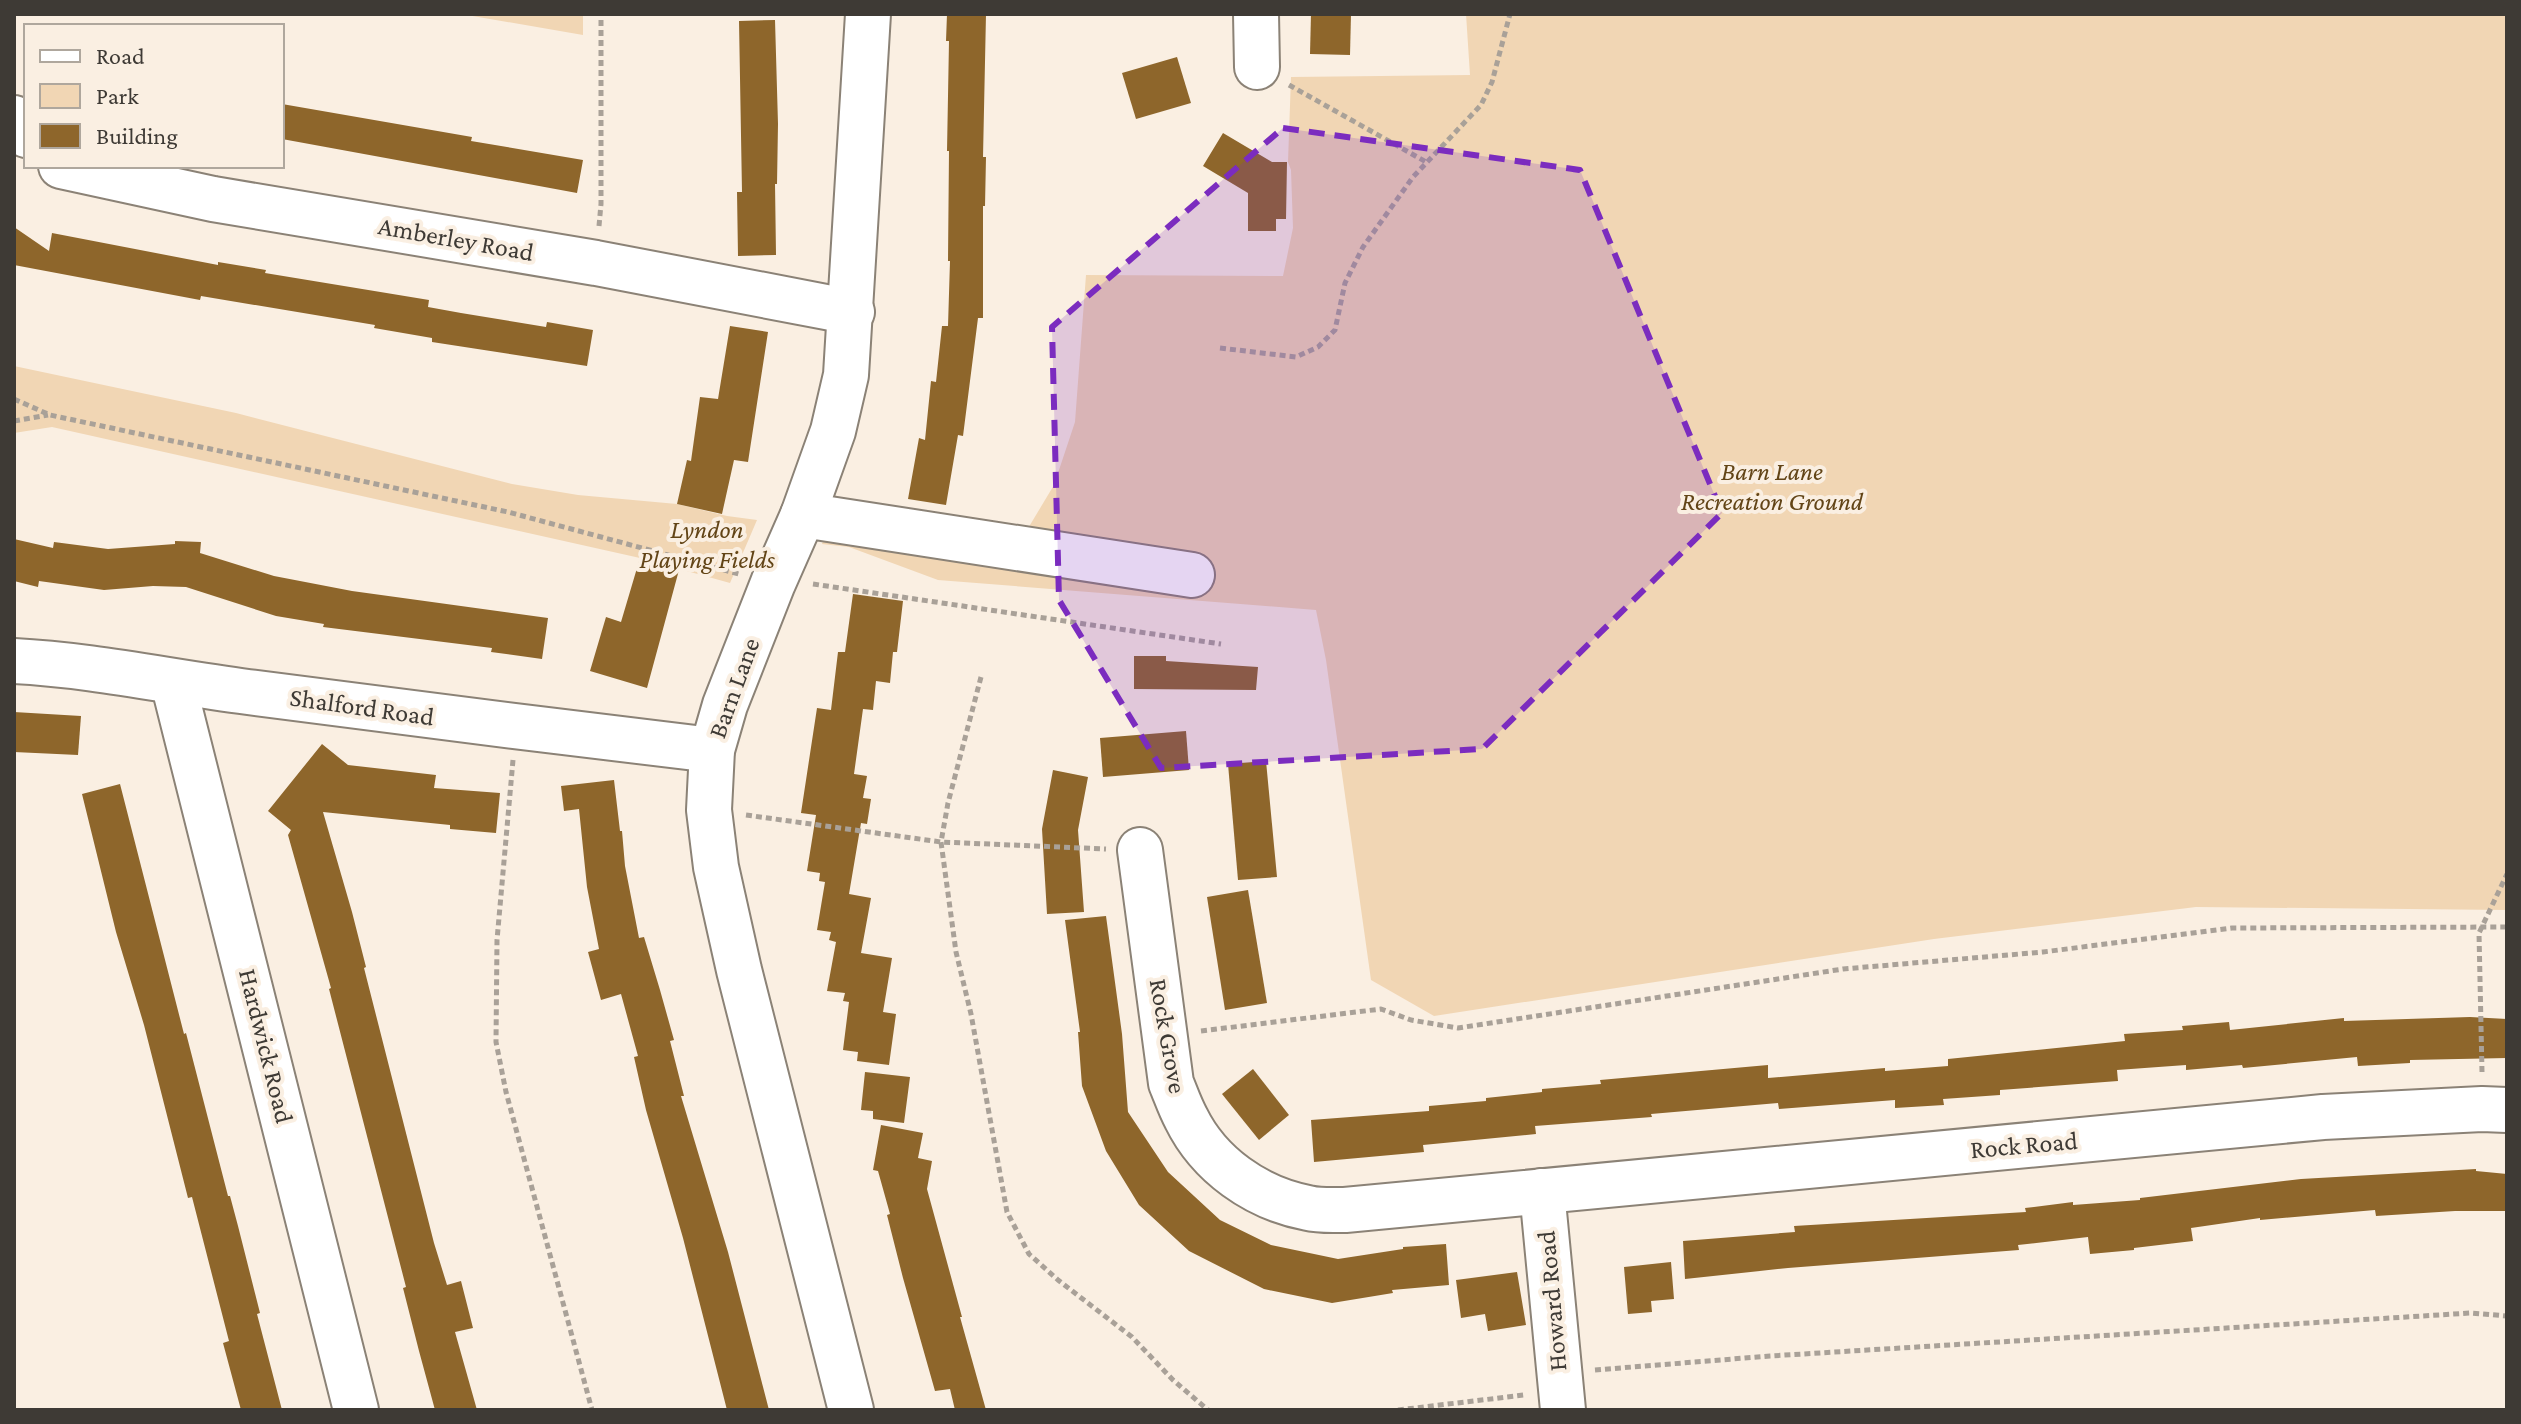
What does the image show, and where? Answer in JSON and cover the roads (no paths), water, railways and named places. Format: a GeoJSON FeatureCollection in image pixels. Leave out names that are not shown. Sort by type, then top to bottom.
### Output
{"type":"FeatureCollection","features":[{"type":"Feature","properties":{"kind":"street","name":"Barn Lane"},"geometry":{"type":"LineString","coordinates":[[851,1410],[739,970],[716,867],[709,810],[712,750],[725,705],[803,515],[837,417],[846,375],[868,14]]}},
{"type":"Feature","properties":{"kind":"street"},"geometry":{"type":"LineString","coordinates":[[1256,14],[1257,67]]}},
{"type":"Feature","properties":{"kind":"street","name":"Amberley Road"},"geometry":{"type":"LineString","coordinates":[[70,168],[213,199],[596,263],[852,312]]}},
{"type":"Feature","properties":{"kind":"street"},"geometry":{"type":"LineString","coordinates":[[803,515],[1192,575]]}},
{"type":"Feature","properties":{"kind":"street","name":"Shalford Road"},"geometry":{"type":"LineString","coordinates":[[14,661],[60,663],[173,682],[712,750]]}},
{"type":"Feature","properties":{"kind":"street","name":"Hardwick Road"},"geometry":{"type":"LineString","coordinates":[[173,682],[356,1410]]}},
{"type":"Feature","properties":{"kind":"street","name":"Rock Grove"},"geometry":{"type":"LineString","coordinates":[[1140,850],[1171,1083],[1185,1118],[1200,1142],[1243,1184],[1279,1200],[1312,1209],[1345,1210],[1542,1191]]}},
{"type":"Feature","properties":{"kind":"street","name":"Rock Road"},"geometry":{"type":"LineString","coordinates":[[1542,1191],[2323,1117],[2495,1110]]}},
{"type":"Feature","properties":{"kind":"street","name":"Howard Road"},"geometry":{"type":"LineString","coordinates":[[1542,1191],[1561,1391]]}},
{"type":"Feature","properties":{"kind":"park label","name":"Barn Lane Recreation Ground"},"geometry":{"type":"Point","coordinates":[1772,486]}},
{"type":"Feature","properties":{"kind":"park label","name":"Lyndon Playing Fields"},"geometry":{"type":"Point","coordinates":[707,544]}}]}
